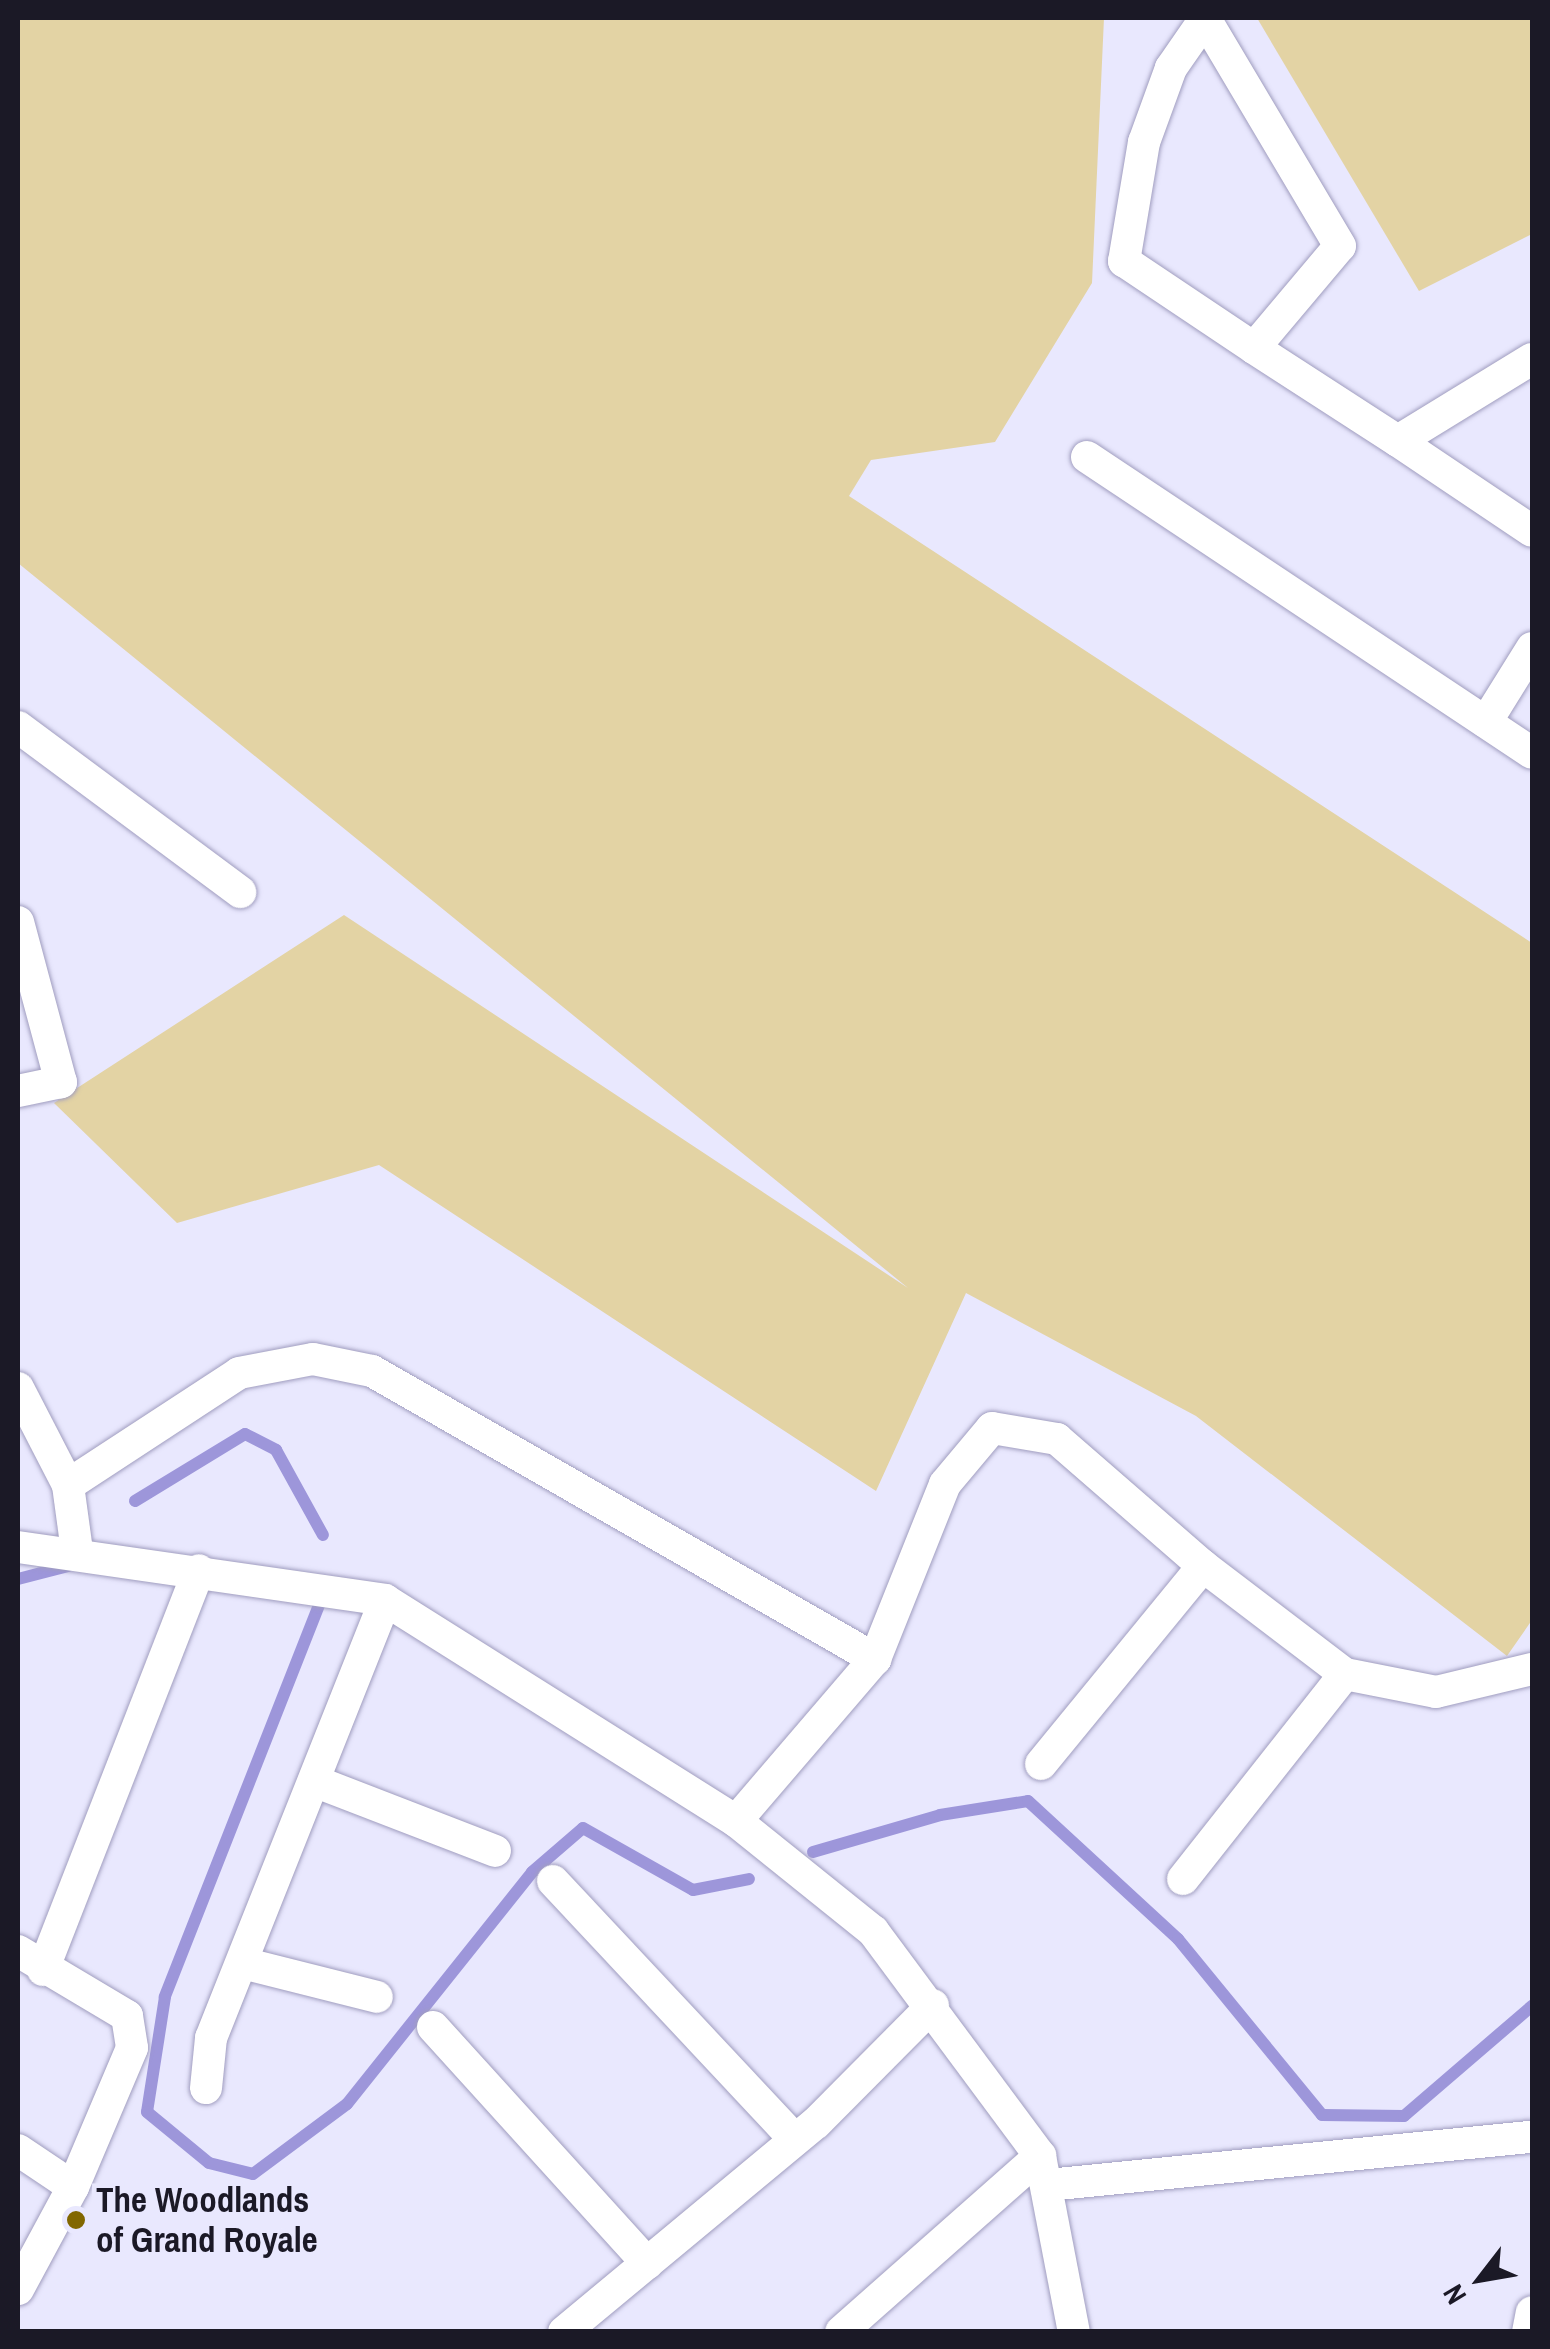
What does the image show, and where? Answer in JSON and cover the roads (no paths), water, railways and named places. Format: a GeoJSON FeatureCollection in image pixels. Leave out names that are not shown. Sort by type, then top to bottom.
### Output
{"type":"FeatureCollection","features":[{"type":"Feature","properties":{"kind":"street"},"geometry":{"type":"LineString","coordinates":[[1254,348],[1340,246],[1206,19],[1171,68],[1144,142],[1124,260],[1254,348],[1532,531]]}},
{"type":"Feature","properties":{"kind":"street"},"geometry":{"type":"LineString","coordinates":[[1398,441],[1532,359]]}},
{"type":"Feature","properties":{"kind":"street"},"geometry":{"type":"LineString","coordinates":[[1087,457],[1532,753]]}},
{"type":"Feature","properties":{"kind":"street"},"geometry":{"type":"LineString","coordinates":[[1486,722],[1532,648]]}},
{"type":"Feature","properties":{"kind":"street"},"geometry":{"type":"LineString","coordinates":[[18,727],[240,892]]}},
{"type":"Feature","properties":{"kind":"street"},"geometry":{"type":"LineString","coordinates":[[18,922],[60,1082],[18,1091]]}},
{"type":"Feature","properties":{"kind":"street"},"geometry":{"type":"LineString","coordinates":[[68,1485],[239,1373],[313,1359],[372,1370],[875,1659]]}},
{"type":"Feature","properties":{"kind":"street"},"geometry":{"type":"LineString","coordinates":[[18,1388],[68,1485],[77,1551]]}},
{"type":"Feature","properties":{"kind":"street"},"geometry":{"type":"LineString","coordinates":[[736,1821],[875,1659],[944,1484],[992,1428],[1057,1439],[1203,1566],[1345,1674],[1436,1692],[1532,1669]]}},
{"type":"Feature","properties":{"kind":"street"},"geometry":{"type":"LineString","coordinates":[[18,1548],[77,1551],[384,1600],[736,1821],[873,1931],[932,2005],[1044,2171],[1074,2332]]}},
{"type":"Feature","properties":{"kind":"street"},"geometry":{"type":"LineString","coordinates":[[1041,1764],[1203,1566]]}},
{"type":"Feature","properties":{"kind":"street"},"geometry":{"type":"LineString","coordinates":[[18,2289],[73,2187],[132,2048],[127,2016],[30,1960],[199,1570]]}},
{"type":"Feature","properties":{"kind":"street"},"geometry":{"type":"LineString","coordinates":[[206,2088],[210,2038],[384,1600]]}},
{"type":"Feature","properties":{"kind":"street"},"geometry":{"type":"LineString","coordinates":[[1183,1879],[1345,1674]]}},
{"type":"Feature","properties":{"kind":"street"},"geometry":{"type":"LineString","coordinates":[[314,1782],[494,1851]]}},
{"type":"Feature","properties":{"kind":"street"},"geometry":{"type":"LineString","coordinates":[[553,1880],[794,2140]]}},
{"type":"Feature","properties":{"kind":"street"},"geometry":{"type":"LineString","coordinates":[[242,1962],[378,1997]]}},
{"type":"Feature","properties":{"kind":"street"},"geometry":{"type":"LineString","coordinates":[[564,2332],[794,2140],[932,2005]]}},
{"type":"Feature","properties":{"kind":"street"},"geometry":{"type":"LineString","coordinates":[[432,2028],[647,2263]]}},
{"type":"Feature","properties":{"kind":"street"},"geometry":{"type":"LineString","coordinates":[[841,2332],[1044,2171],[1532,2137]]}},
{"type":"Feature","properties":{"kind":"street"},"geometry":{"type":"LineString","coordinates":[[18,2150],[73,2187]]}},
{"type":"Feature","properties":{"kind":"street"},"geometry":{"type":"LineString","coordinates":[[1528,2332],[1532,2312]]}},
{"type":"Feature","properties":{"kind":"waterway"},"geometry":{"type":"LineString","coordinates":[[135,1501],[245,1434],[276,1450],[323,1535]]}},
{"type":"Feature","properties":{"kind":"waterway"},"geometry":{"type":"LineString","coordinates":[[18,1579],[68,1566]]}},
{"type":"Feature","properties":{"kind":"waterway"},"geometry":{"type":"LineString","coordinates":[[323,1595],[165,1997],[147,2112],[209,2163],[253,2174],[347,2104],[532,1872],[583,1828],[693,1890],[749,1879]]}},
{"type":"Feature","properties":{"kind":"waterway"},"geometry":{"type":"LineString","coordinates":[[813,1852],[940,1815],[1028,1801],[1178,1939],[1322,2115],[1404,2116],[1532,2006]]}},
{"type":"Feature","properties":{"kind":"place","name":"The Woodlands of Grand Royale"},"geometry":{"type":"Point","coordinates":[76,2220]}}]}
